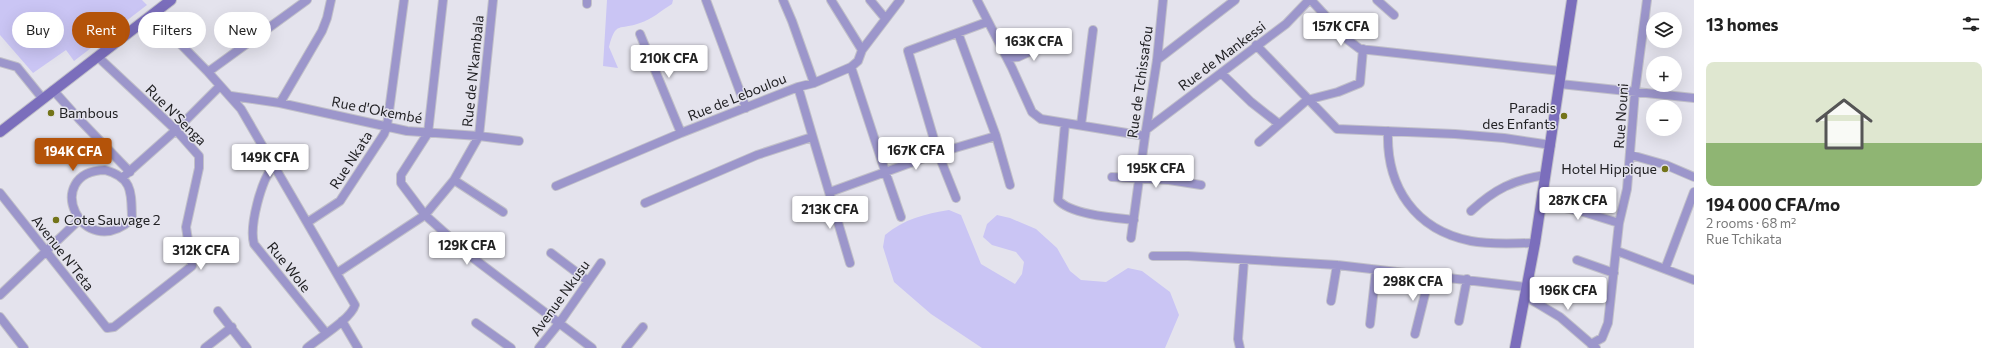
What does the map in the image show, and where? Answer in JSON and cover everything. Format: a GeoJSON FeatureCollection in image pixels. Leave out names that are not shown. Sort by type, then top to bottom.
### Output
{"type":"FeatureCollection","features":[{"type":"Feature","properties":{"kind":"street"},"geometry":{"type":"LineString","coordinates":[[156,12],[171,0]]}},
{"type":"Feature","properties":{"kind":"street"},"geometry":{"type":"LineString","coordinates":[[208,72],[307,0]]}},
{"type":"Feature","properties":{"kind":"street"},"geometry":{"type":"LineString","coordinates":[[280,103],[322,31],[328,18],[331,0]]}},
{"type":"Feature","properties":{"kind":"street","name":"Rue Nkata"},"geometry":{"type":"LineString","coordinates":[[308,222],[340,201],[384,134],[387,126],[404,0]]}},
{"type":"Feature","properties":{"kind":"street"},"geometry":{"type":"LineString","coordinates":[[443,0],[428,133],[401,175],[401,183],[425,215],[473,258],[560,322],[592,348]]}},
{"type":"Feature","properties":{"kind":"street","name":"Rue de N'kambala"},"geometry":{"type":"LineString","coordinates":[[337,273],[425,215],[454,180],[479,136],[493,0]]}},
{"type":"Feature","properties":{"kind":"street"},"geometry":{"type":"LineString","coordinates":[[706,0],[746,108]]}},
{"type":"Feature","properties":{"kind":"street"},"geometry":{"type":"LineString","coordinates":[[783,0],[814,83]]}},
{"type":"Feature","properties":{"kind":"street"},"geometry":{"type":"LineString","coordinates":[[831,0],[862,50]]}},
{"type":"Feature","properties":{"kind":"street"},"geometry":{"type":"LineString","coordinates":[[870,0],[886,18]]}},
{"type":"Feature","properties":{"kind":"street"},"geometry":{"type":"LineString","coordinates":[[900,0],[862,50],[858,61],[852,67],[901,217]]}},
{"type":"Feature","properties":{"kind":"street"},"geometry":{"type":"LineString","coordinates":[[977,0],[987,22],[1007,58],[1032,112],[1041,119],[1065,124],[1146,132]]}},
{"type":"Feature","properties":{"kind":"street","name":"Rue de Tchissafou"},"geometry":{"type":"LineString","coordinates":[[1131,238],[1157,60],[1163,0]]}},
{"type":"Feature","properties":{"kind":"street"},"geometry":{"type":"LineString","coordinates":[[1157,60],[1235,0]]}},
{"type":"Feature","properties":{"kind":"street"},"geometry":{"type":"LineString","coordinates":[[1310,0],[1348,40],[1355,46],[1363,49],[1561,71]]}},
{"type":"Feature","properties":{"kind":"street","name":"Rue de Mankessi"},"geometry":{"type":"LineString","coordinates":[[1146,132],[1256,45],[1286,24],[1310,0]]}},
{"type":"Feature","properties":{"kind":"street"},"geometry":{"type":"LineString","coordinates":[[1377,0],[1394,16]]}},
{"type":"Feature","properties":{"kind":"street"},"geometry":{"type":"LineString","coordinates":[[1515,348],[1535,243],[1572,0]]}},
{"type":"Feature","properties":{"kind":"street","name":"Rue Nouni"},"geometry":{"type":"LineString","coordinates":[[1593,346],[1606,332],[1617,251],[1619,223],[1627,189],[1631,155],[1635,91],[1647,0]]}},
{"type":"Feature","properties":{"kind":"street"},"geometry":{"type":"LineString","coordinates":[[956,198],[938,153],[908,51],[987,22]]}},
{"type":"Feature","properties":{"kind":"street"},"geometry":{"type":"LineString","coordinates":[[0,132],[138,26]]}},
{"type":"Feature","properties":{"kind":"street"},"geometry":{"type":"LineString","coordinates":[[1081,125],[1093,30]]}},
{"type":"Feature","properties":{"kind":"street"},"geometry":{"type":"LineString","coordinates":[[958,33],[996,136],[1010,185]]}},
{"type":"Feature","properties":{"kind":"street"},"geometry":{"type":"LineString","coordinates":[[640,34],[681,133]]}},
{"type":"Feature","properties":{"kind":"street"},"geometry":{"type":"LineString","coordinates":[[1007,58],[1018,57],[1040,47],[1057,45]]}},
{"type":"Feature","properties":{"kind":"street"},"geometry":{"type":"LineString","coordinates":[[1256,45],[1307,100],[1337,129],[1504,138],[1551,145]]}},
{"type":"Feature","properties":{"kind":"street"},"geometry":{"type":"LineString","coordinates":[[184,48],[231,96],[246,116],[308,222],[354,305],[352,311],[342,321],[307,348]]}},
{"type":"Feature","properties":{"kind":"street"},"geometry":{"type":"LineString","coordinates":[[1259,142],[1307,100],[1338,92],[1360,83],[1363,49]]}},
{"type":"Feature","properties":{"kind":"street","name":"Rue N'Senga"},"geometry":{"type":"LineString","coordinates":[[98,57],[176,130],[195,150],[200,161],[186,227],[192,266],[114,327],[107,328]]}},
{"type":"Feature","properties":{"kind":"street"},"geometry":{"type":"LineString","coordinates":[[0,62],[17,68],[43,99]]}},
{"type":"Feature","properties":{"kind":"street","name":"Rue de Leboulou"},"geometry":{"type":"LineString","coordinates":[[556,186],[681,133],[798,87],[814,83],[852,67]]}},
{"type":"Feature","properties":{"kind":"street"},"geometry":{"type":"LineString","coordinates":[[1221,73],[1251,102],[1279,124]]}},
{"type":"Feature","properties":{"kind":"street"},"geometry":{"type":"LineString","coordinates":[[1560,84],[1694,98]]}},
{"type":"Feature","properties":{"kind":"street"},"geometry":{"type":"LineString","coordinates":[[122,178],[176,130],[220,86]]}},
{"type":"Feature","properties":{"kind":"street"},"geometry":{"type":"LineString","coordinates":[[798,87],[850,263]]}},
{"type":"Feature","properties":{"kind":"street"},"geometry":{"type":"LineString","coordinates":[[53,90],[78,119],[130,172]]}},
{"type":"Feature","properties":{"kind":"street","name":"Rue d'Okembé"},"geometry":{"type":"LineString","coordinates":[[231,96],[280,103],[407,131],[479,136],[519,141]]}},
{"type":"Feature","properties":{"kind":"street"},"geometry":{"type":"LineString","coordinates":[[1065,124],[1058,200],[1065,205],[1098,216],[1134,220]]}},
{"type":"Feature","properties":{"kind":"street"},"geometry":{"type":"LineString","coordinates":[[1388,131],[1389,163],[1396,183],[1409,206],[1429,224],[1453,237],[1473,242],[1535,243]]}},
{"type":"Feature","properties":{"kind":"street"},"geometry":{"type":"LineString","coordinates":[[830,192],[938,153],[996,136]]}},
{"type":"Feature","properties":{"kind":"street"},"geometry":{"type":"LineString","coordinates":[[644,204],[757,155],[812,137]]}},
{"type":"Feature","properties":{"kind":"street"},"geometry":{"type":"LineString","coordinates":[[1631,155],[1666,165],[1694,177]]}},
{"type":"Feature","properties":{"kind":"street","name":"Rue Wole"},"geometry":{"type":"LineString","coordinates":[[274,165],[266,176],[252,236],[254,244],[326,333]]}},
{"type":"Feature","properties":{"kind":"street"},"geometry":{"type":"LineString","coordinates":[[96,170],[110,172],[122,178],[131,191],[132,219],[115,231],[94,229],[80,220],[74,213],[72,204],[75,186],[80,179],[96,170]]}},
{"type":"Feature","properties":{"kind":"street"},"geometry":{"type":"LineString","coordinates":[[1471,211],[1487,196],[1500,188],[1527,178],[1546,175]]}},
{"type":"Feature","properties":{"kind":"street"},"geometry":{"type":"LineString","coordinates":[[1112,177],[1169,180],[1201,185]]}},
{"type":"Feature","properties":{"kind":"street"},"geometry":{"type":"LineString","coordinates":[[454,180],[503,212]]}},
{"type":"Feature","properties":{"kind":"street"},"geometry":{"type":"LineString","coordinates":[[1665,269],[1694,192]]}},
{"type":"Feature","properties":{"kind":"street","name":"Avenue N'Teta"},"geometry":{"type":"LineString","coordinates":[[0,193],[107,328]]}},
{"type":"Feature","properties":{"kind":"street"},"geometry":{"type":"LineString","coordinates":[[1541,203],[1580,211],[1619,223]]}},
{"type":"Feature","properties":{"kind":"street"},"geometry":{"type":"LineString","coordinates":[[0,295],[80,220]]}},
{"type":"Feature","properties":{"kind":"street"},"geometry":{"type":"LineString","coordinates":[[1617,251],[1694,280]]}},
{"type":"Feature","properties":{"kind":"street"},"geometry":{"type":"LineString","coordinates":[[551,253],[588,281]]}},
{"type":"Feature","properties":{"kind":"street"},"geometry":{"type":"LineString","coordinates":[[1153,256],[1188,256],[1337,265],[1376,270],[1430,274],[1526,291],[1560,317],[1593,346]]}},
{"type":"Feature","properties":{"kind":"street"},"geometry":{"type":"LineString","coordinates":[[1240,348],[1238,339],[1244,260]]}},
{"type":"Feature","properties":{"kind":"street"},"geometry":{"type":"LineString","coordinates":[[1577,260],[1614,273]]}},
{"type":"Feature","properties":{"kind":"street","name":"Avenue Nkusu"},"geometry":{"type":"LineString","coordinates":[[539,348],[560,322],[601,263]]}},
{"type":"Feature","properties":{"kind":"street"},"geometry":{"type":"LineString","coordinates":[[1331,301],[1337,265]]}},
{"type":"Feature","properties":{"kind":"street"},"geometry":{"type":"LineString","coordinates":[[1370,324],[1376,270]]}},
{"type":"Feature","properties":{"kind":"street"},"geometry":{"type":"LineString","coordinates":[[1415,334],[1430,274]]}},
{"type":"Feature","properties":{"kind":"street"},"geometry":{"type":"LineString","coordinates":[[1458,321],[1467,280]]}},
{"type":"Feature","properties":{"kind":"street"},"geometry":{"type":"LineString","coordinates":[[218,311],[247,348]]}},
{"type":"Feature","properties":{"kind":"street"},"geometry":{"type":"LineString","coordinates":[[0,317],[24,348]]}},
{"type":"Feature","properties":{"kind":"street"},"geometry":{"type":"LineString","coordinates":[[342,321],[358,348]]}},
{"type":"Feature","properties":{"kind":"street"},"geometry":{"type":"LineString","coordinates":[[476,323],[511,348]]}},
{"type":"Feature","properties":{"kind":"street"},"geometry":{"type":"LineString","coordinates":[[205,348],[232,327]]}},
{"type":"Feature","properties":{"kind":"street"},"geometry":{"type":"LineString","coordinates":[[626,348],[643,327]]}},
{"type":"Feature","properties":{"kind":"shaded area"},"geometry":{"type":"Polygon","coordinates":[[[0,0],[142,0],[147,5],[130,18],[130,12],[72,12],[72,48],[91,48],[74,61],[66,50],[33,73],[0,35],[0,0]]]}},
{"type":"Feature","properties":{"kind":"shaded area"},"geometry":{"type":"Polygon","coordinates":[[[607,0],[673,0],[672,4],[648,20],[616,30],[609,47],[618,68],[603,66],[607,0]]]}},
{"type":"Feature","properties":{"kind":"shaded area"},"geometry":{"type":"Polygon","coordinates":[[[949,210],[961,215],[981,264],[1015,284],[1022,274],[1024,262],[1016,252],[992,245],[983,237],[987,224],[997,215],[1010,218],[1036,229],[1057,248],[1070,271],[1081,280],[1106,282],[1128,268],[1142,271],[1170,292],[1179,315],[1165,348],[982,348],[931,314],[894,282],[883,247],[885,235],[892,229],[923,215],[949,210]]]}},
{"type":"Feature","properties":{"kind":"place","name":"Bambous"},"geometry":{"type":"Point","coordinates":[51,113]}},
{"type":"Feature","properties":{"kind":"place","name":"Paradis des Enfants"},"geometry":{"type":"Point","coordinates":[1564,116]}},
{"type":"Feature","properties":{"kind":"place","name":"Hotel Hippique"},"geometry":{"type":"Point","coordinates":[1665,169]}},
{"type":"Feature","properties":{"kind":"place","name":"Cote Sauvage 2"},"geometry":{"type":"Point","coordinates":[56,220]}}]}
